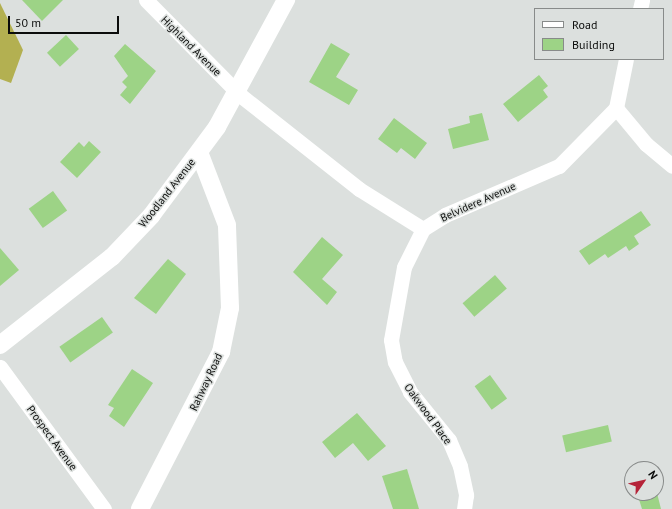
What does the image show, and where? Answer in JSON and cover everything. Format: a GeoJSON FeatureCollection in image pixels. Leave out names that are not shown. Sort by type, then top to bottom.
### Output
{"type":"FeatureCollection","features":[{"type":"Feature","properties":{"kind":"street","name":"Highland Avenue"},"geometry":{"type":"LineString","coordinates":[[146,0],[236,91]]}},
{"type":"Feature","properties":{"kind":"street","name":"Woodland Avenue"},"geometry":{"type":"LineString","coordinates":[[0,345],[112,257],[151,216],[199,152],[236,91],[286,0]]}},
{"type":"Feature","properties":{"kind":"street"},"geometry":{"type":"LineString","coordinates":[[626,60],[616,108],[646,144],[672,166]]}},
{"type":"Feature","properties":{"kind":"street"},"geometry":{"type":"LineString","coordinates":[[236,91],[359,189],[423,229]]}},
{"type":"Feature","properties":{"kind":"street","name":"Belvidere Avenue"},"geometry":{"type":"LineString","coordinates":[[423,229],[445,215],[559,166],[616,108]]}},
{"type":"Feature","properties":{"kind":"street","name":"Rahway Road"},"geometry":{"type":"LineString","coordinates":[[140,509],[221,352],[230,308],[227,225],[199,152]]}},
{"type":"Feature","properties":{"kind":"street","name":"Oakwood Place"},"geometry":{"type":"LineString","coordinates":[[423,229],[404,267],[391,340],[395,362],[410,392],[449,440],[457,459],[466,495],[464,509]]}},
{"type":"Feature","properties":{"kind":"street","name":"Prospect Avenue"},"geometry":{"type":"LineString","coordinates":[[0,367],[104,509]]}},
{"type":"Feature","properties":{"kind":"shaded area"},"geometry":{"type":"Polygon","coordinates":[[[0,3],[23,50],[11,83],[0,79],[0,3]]]}},
{"type":"Feature","properties":{"kind":"building"},"geometry":{"type":"Polygon","coordinates":[[[22,0],[63,0],[42,21],[22,0]]]}},
{"type":"Feature","properties":{"kind":"building"},"geometry":{"type":"Polygon","coordinates":[[[66,35],[79,49],[60,67],[47,53],[66,35]]]}},
{"type":"Feature","properties":{"kind":"building"},"geometry":{"type":"Polygon","coordinates":[[[331,43],[350,54],[336,77],[358,90],[349,105],[309,82],[331,43]]]}},
{"type":"Feature","properties":{"kind":"building"},"geometry":{"type":"Polygon","coordinates":[[[125,44],[156,71],[130,104],[120,95],[127,87],[122,82],[128,76],[114,56],[125,44]]]}},
{"type":"Feature","properties":{"kind":"building"},"geometry":{"type":"Polygon","coordinates":[[[539,75],[548,86],[543,90],[548,97],[518,122],[503,104],[539,75]]]}},
{"type":"Feature","properties":{"kind":"building"},"geometry":{"type":"Polygon","coordinates":[[[482,113],[489,140],[453,149],[448,129],[470,123],[469,116],[482,113]]]}},
{"type":"Feature","properties":{"kind":"building"},"geometry":{"type":"Polygon","coordinates":[[[394,118],[427,143],[415,159],[401,148],[397,153],[378,139],[394,118]]]}},
{"type":"Feature","properties":{"kind":"building"},"geometry":{"type":"Polygon","coordinates":[[[89,141],[101,152],[77,178],[60,162],[79,142],[84,147],[89,141]]]}},
{"type":"Feature","properties":{"kind":"building"},"geometry":{"type":"Polygon","coordinates":[[[53,191],[67,210],[43,228],[29,209],[53,191]]]}},
{"type":"Feature","properties":{"kind":"building"},"geometry":{"type":"Polygon","coordinates":[[[641,211],[651,225],[634,236],[639,244],[629,251],[626,246],[608,258],[605,254],[589,265],[579,251],[641,211]]]}},
{"type":"Feature","properties":{"kind":"building"},"geometry":{"type":"Polygon","coordinates":[[[322,237],[343,255],[322,279],[337,292],[327,305],[293,272],[322,237]]]}},
{"type":"Feature","properties":{"kind":"building"},"geometry":{"type":"Polygon","coordinates":[[[0,248],[19,270],[0,286],[0,248]]]}},
{"type":"Feature","properties":{"kind":"building"},"geometry":{"type":"Polygon","coordinates":[[[168,259],[186,274],[156,314],[134,298],[168,259]]]}},
{"type":"Feature","properties":{"kind":"building"},"geometry":{"type":"Polygon","coordinates":[[[495,275],[507,289],[474,317],[463,303],[495,275]]]}},
{"type":"Feature","properties":{"kind":"building"},"geometry":{"type":"Polygon","coordinates":[[[102,317],[113,333],[70,362],[59,347],[102,317]]]}},
{"type":"Feature","properties":{"kind":"building"},"geometry":{"type":"Polygon","coordinates":[[[132,369],[153,383],[124,427],[109,416],[114,408],[108,405],[132,369]]]}},
{"type":"Feature","properties":{"kind":"building"},"geometry":{"type":"Polygon","coordinates":[[[490,375],[507,398],[492,410],[475,386],[490,375]]]}},
{"type":"Feature","properties":{"kind":"building"},"geometry":{"type":"Polygon","coordinates":[[[357,413],[386,446],[368,461],[353,443],[335,458],[322,442],[357,413]]]}},
{"type":"Feature","properties":{"kind":"building"},"geometry":{"type":"Polygon","coordinates":[[[608,425],[612,442],[566,452],[562,436],[608,425]]]}},
{"type":"Feature","properties":{"kind":"building"},"geometry":{"type":"Polygon","coordinates":[[[407,469],[419,509],[393,509],[382,476],[407,469]]]}},
{"type":"Feature","properties":{"kind":"building"},"geometry":{"type":"Polygon","coordinates":[[[640,501],[659,501],[661,509],[642,509],[640,501]]]}}]}
